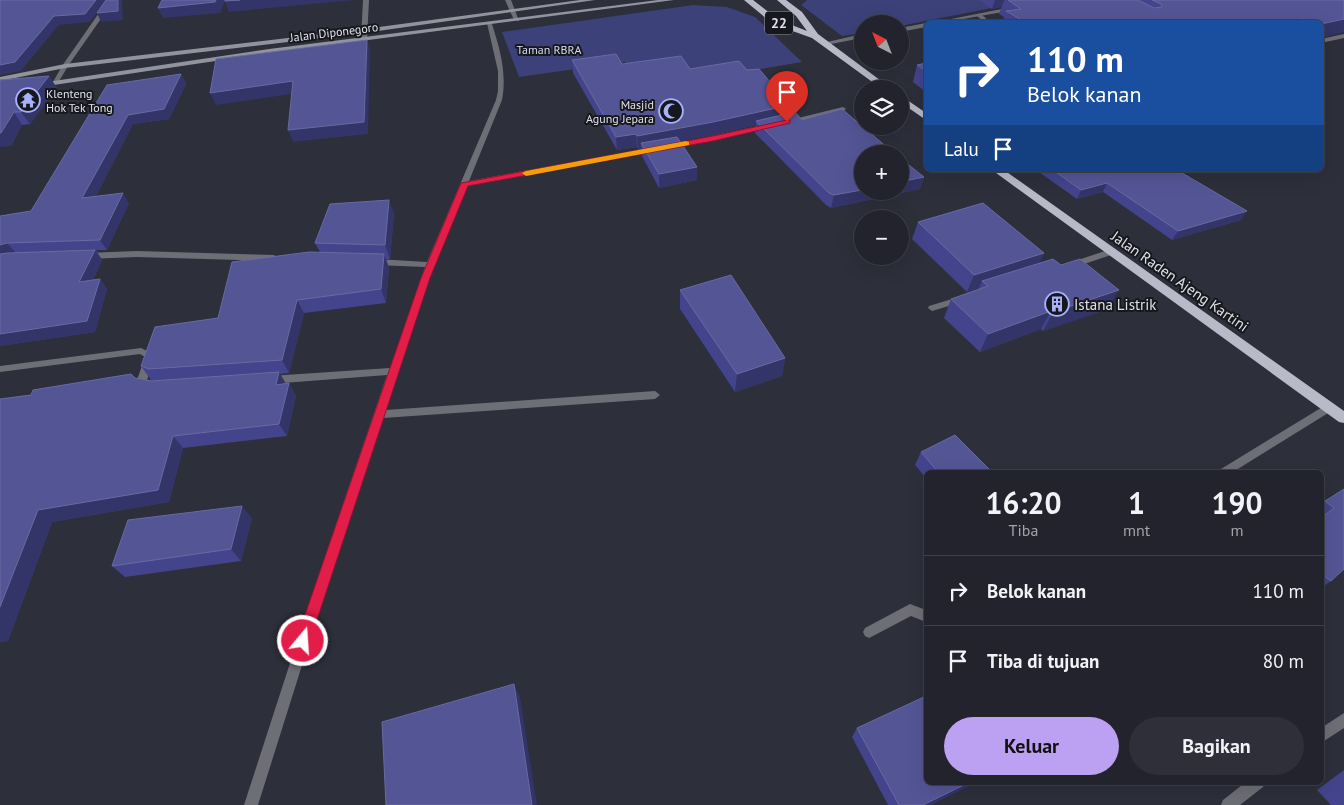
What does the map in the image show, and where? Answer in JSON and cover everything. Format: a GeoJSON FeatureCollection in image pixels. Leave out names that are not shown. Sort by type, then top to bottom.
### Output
{"type":"FeatureCollection","features":[{"type":"Feature","properties":{"kind":"highway","name":"22"},"geometry":{"type":"LineString","coordinates":[[748,0],[776,22],[815,36],[876,80]]}},
{"type":"Feature","properties":{"kind":"highway","name":"22"},"geometry":{"type":"LineString","coordinates":[[782,0],[799,14],[815,36]]}},
{"type":"Feature","properties":{"kind":"highway"},"geometry":{"type":"LineString","coordinates":[[909,105],[924,116]]}},
{"type":"Feature","properties":{"kind":"highway","name":"Jalan Raden Ajeng Kartini"},"geometry":{"type":"LineString","coordinates":[[1001,172],[1344,418]]}},
{"type":"Feature","properties":{"kind":"main road","name":"Jalan Diponegoro"},"geometry":{"type":"LineString","coordinates":[[0,79],[65,66],[364,31],[592,0]]}},
{"type":"Feature","properties":{"kind":"main road","name":"Jalan Diponegoro"},"geometry":{"type":"LineString","coordinates":[[30,86],[364,39],[671,0]]}},
{"type":"Feature","properties":{"kind":"street"},"geometry":{"type":"LineString","coordinates":[[56,82],[111,0]]}},
{"type":"Feature","properties":{"kind":"street"},"geometry":{"type":"LineString","coordinates":[[364,39],[366,0]]}},
{"type":"Feature","properties":{"kind":"street"},"geometry":{"type":"LineString","coordinates":[[508,0],[517,20]]}},
{"type":"Feature","properties":{"kind":"street"},"geometry":{"type":"LineString","coordinates":[[1004,5],[1011,9]]}},
{"type":"Feature","properties":{"kind":"street"},"geometry":{"type":"LineString","coordinates":[[950,20],[1018,8]]}},
{"type":"Feature","properties":{"kind":"street"},"geometry":{"type":"LineString","coordinates":[[979,15],[985,20]]}},
{"type":"Feature","properties":{"kind":"street"},"geometry":{"type":"LineString","coordinates":[[251,805],[321,586],[431,265],[501,93],[502,81],[495,40],[489,24]]}},
{"type":"Feature","properties":{"kind":"street"},"geometry":{"type":"LineString","coordinates":[[909,28],[924,25]]}},
{"type":"Feature","properties":{"kind":"street"},"geometry":{"type":"LineString","coordinates":[[1324,40],[1344,36]]}},
{"type":"Feature","properties":{"kind":"street"},"geometry":{"type":"LineString","coordinates":[[826,43],[854,38]]}},
{"type":"Feature","properties":{"kind":"street"},"geometry":{"type":"LineString","coordinates":[[464,184],[713,138],[843,109]]}},
{"type":"Feature","properties":{"kind":"street"},"geometry":{"type":"LineString","coordinates":[[1064,267],[1111,252]]}},
{"type":"Feature","properties":{"kind":"street"},"geometry":{"type":"LineString","coordinates":[[72,256],[138,254],[281,258]]}},
{"type":"Feature","properties":{"kind":"street"},"geometry":{"type":"LineString","coordinates":[[364,262],[431,265]]}},
{"type":"Feature","properties":{"kind":"street"},"geometry":{"type":"LineString","coordinates":[[932,308],[970,296]]}},
{"type":"Feature","properties":{"kind":"street"},"geometry":{"type":"LineString","coordinates":[[0,369],[141,351],[149,354],[150,359],[142,380],[144,384],[159,388]]}},
{"type":"Feature","properties":{"kind":"street"},"geometry":{"type":"LineString","coordinates":[[258,380],[394,371]]}},
{"type":"Feature","properties":{"kind":"street"},"geometry":{"type":"LineString","coordinates":[[379,414],[655,395]]}},
{"type":"Feature","properties":{"kind":"street"},"geometry":{"type":"LineString","coordinates":[[1228,470],[1329,407]]}},
{"type":"Feature","properties":{"kind":"street"},"geometry":{"type":"LineString","coordinates":[[869,632],[910,610],[924,615]]}},
{"type":"Feature","properties":{"kind":"street"},"geometry":{"type":"LineString","coordinates":[[1324,734],[1344,720]]}},
{"type":"Feature","properties":{"kind":"street"},"geometry":{"type":"LineString","coordinates":[[1228,805],[1254,785]]}},
{"type":"Feature","properties":{"kind":"green space"},"geometry":{"type":"Polygon","coordinates":[[[807,0],[984,0],[997,7],[909,24],[909,15],[854,15],[854,34],[842,36],[801,5],[807,0]]]}},
{"type":"Feature","properties":{"kind":"green space","name":"Taman RBRA"},"geometry":{"type":"Polygon","coordinates":[[[693,5],[727,7],[755,17],[802,62],[743,72],[637,83],[625,62],[519,77],[502,32],[693,5]]]}},
{"type":"Feature","properties":{"kind":"building"},"geometry":{"type":"Polygon","coordinates":[[[0,0],[96,0],[85,14],[54,16],[15,62],[0,65],[0,0]]]}},
{"type":"Feature","properties":{"kind":"building"},"geometry":{"type":"Polygon","coordinates":[[[106,0],[118,0],[118,11],[97,13],[106,0]]]}},
{"type":"Feature","properties":{"kind":"building"},"geometry":{"type":"Polygon","coordinates":[[[162,0],[216,0],[215,2],[158,8],[162,0]]]}},
{"type":"Feature","properties":{"kind":"building"},"geometry":{"type":"Polygon","coordinates":[[[1008,0],[1138,0],[1154,8],[1162,7],[1161,4],[1152,0],[1344,0],[1344,19],[1324,23],[1324,20],[1303,19],[1022,20],[1006,11],[1021,9],[1008,0]]]}},
{"type":"Feature","properties":{"kind":"building"},"geometry":{"type":"Polygon","coordinates":[[[367,40],[364,122],[288,130],[293,81],[210,93],[216,59],[367,40]]]}},
{"type":"Feature","properties":{"kind":"building","name":"Masjid Agung Jepara"},"geometry":{"type":"Polygon","coordinates":[[[616,54],[622,64],[681,56],[690,69],[739,61],[747,70],[759,69],[790,105],[637,136],[636,134],[616,137],[572,60],[616,54]]]}},
{"type":"Feature","properties":{"kind":"building"},"geometry":{"type":"Polygon","coordinates":[[[924,63],[924,70],[917,65],[924,63]]]}},
{"type":"Feature","properties":{"kind":"building"},"geometry":{"type":"Polygon","coordinates":[[[181,74],[164,109],[128,115],[82,198],[123,193],[100,240],[7,243],[0,245],[0,216],[31,211],[107,85],[181,74]]]}},
{"type":"Feature","properties":{"kind":"building"},"geometry":{"type":"Polygon","coordinates":[[[49,76],[21,112],[14,112],[0,133],[0,80],[49,76]]]}},
{"type":"Feature","properties":{"kind":"building"},"geometry":{"type":"Polygon","coordinates":[[[842,109],[854,119],[854,135],[873,135],[884,145],[854,145],[854,191],[834,195],[829,193],[756,121],[795,112],[802,120],[842,109]]]}},
{"type":"Feature","properties":{"kind":"building"},"geometry":{"type":"Polygon","coordinates":[[[677,137],[697,167],[659,174],[641,143],[677,137]]]}},
{"type":"Feature","properties":{"kind":"building"},"geometry":{"type":"Polygon","coordinates":[[[909,165],[924,177],[909,180],[909,165]]]}},
{"type":"Feature","properties":{"kind":"building"},"geometry":{"type":"Polygon","coordinates":[[[1056,172],[1180,172],[1247,211],[1178,231],[1107,183],[1081,190],[1056,172]]]}},
{"type":"Feature","properties":{"kind":"building"},"geometry":{"type":"Polygon","coordinates":[[[389,200],[385,245],[315,243],[330,204],[389,200]]]}},
{"type":"Feature","properties":{"kind":"building"},"geometry":{"type":"Polygon","coordinates":[[[983,203],[1044,253],[974,275],[918,222],[983,203]]]}},
{"type":"Feature","properties":{"kind":"building"},"geometry":{"type":"Polygon","coordinates":[[[95,250],[79,282],[100,279],[87,321],[0,334],[0,254],[95,250]]]}},
{"type":"Feature","properties":{"kind":"building"},"geometry":{"type":"Polygon","coordinates":[[[309,252],[384,254],[381,289],[297,300],[282,360],[149,369],[141,366],[155,327],[218,318],[232,262],[309,252]]]}},
{"type":"Feature","properties":{"kind":"building"},"geometry":{"type":"Polygon","coordinates":[[[1053,259],[1061,265],[1080,259],[1119,290],[1053,312],[1051,311],[988,334],[951,299],[988,286],[982,281],[1053,259]]]}},
{"type":"Feature","properties":{"kind":"building"},"geometry":{"type":"Polygon","coordinates":[[[731,275],[785,358],[737,374],[680,290],[731,275]]]}},
{"type":"Feature","properties":{"kind":"building"},"geometry":{"type":"Polygon","coordinates":[[[279,372],[276,385],[289,383],[279,424],[173,436],[158,490],[38,510],[0,607],[0,399],[31,395],[33,390],[131,374],[135,378],[152,381],[279,372]]]}},
{"type":"Feature","properties":{"kind":"building"},"geometry":{"type":"Polygon","coordinates":[[[955,435],[990,470],[936,470],[921,452],[955,435]]]}},
{"type":"Feature","properties":{"kind":"building"},"geometry":{"type":"Polygon","coordinates":[[[1344,489],[1344,569],[1331,581],[1324,576],[1324,516],[1334,508],[1325,501],[1344,489]]]}},
{"type":"Feature","properties":{"kind":"building"},"geometry":{"type":"Polygon","coordinates":[[[242,506],[231,549],[112,566],[128,520],[242,506]]]}},
{"type":"Feature","properties":{"kind":"building"},"geometry":{"type":"Polygon","coordinates":[[[514,684],[532,805],[386,805],[382,722],[514,684]]]}},
{"type":"Feature","properties":{"kind":"building"},"geometry":{"type":"Polygon","coordinates":[[[924,697],[924,785],[964,785],[923,805],[899,805],[857,728],[924,697]]]}},
{"type":"Feature","properties":{"kind":"slow traffic"},"geometry":{"type":"LineString","coordinates":[[526,173],[686,144]]}},
{"type":"Feature","properties":{"kind":"place","name":"Klenteng Hok Tek Tong"},"geometry":{"type":"Point","coordinates":[28,100]}},
{"type":"Feature","properties":{"kind":"place","name":"Masjid Agung Jepara"},"geometry":{"type":"Point","coordinates":[671,111]}},
{"type":"Feature","properties":{"kind":"place","name":"Istana Listrik"},"geometry":{"type":"Point","coordinates":[1057,304]}},
{"type":"Feature","properties":{"kind":"route"},"geometry":{"type":"LineString","coordinates":[[303,641],[426,278],[464,184],[713,138],[787,122]]}}]}
